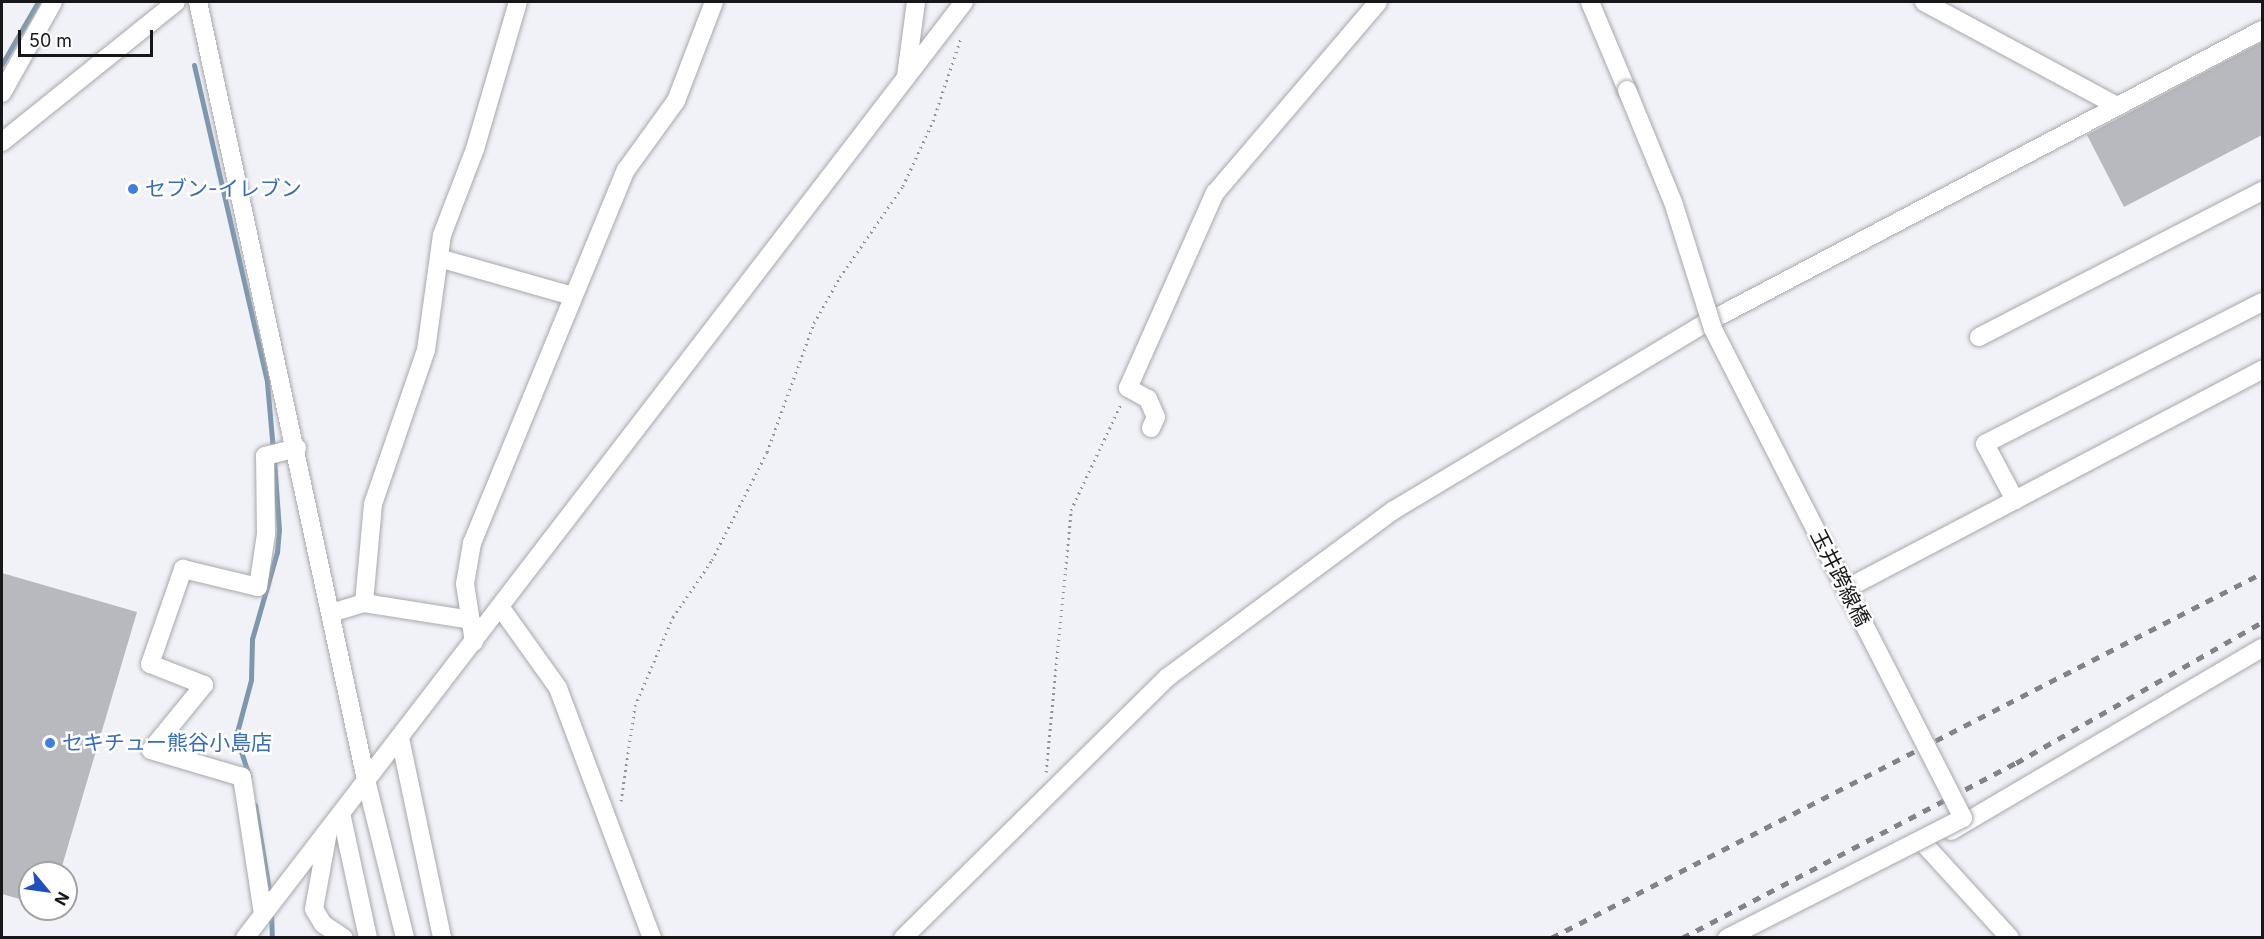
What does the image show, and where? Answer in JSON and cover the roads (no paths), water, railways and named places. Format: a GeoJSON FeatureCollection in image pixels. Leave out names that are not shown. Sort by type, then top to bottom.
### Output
{"type":"FeatureCollection","features":[{"type":"Feature","properties":{"kind":"street"},"geometry":{"type":"LineString","coordinates":[[2,93],[53,2]]}},
{"type":"Feature","properties":{"kind":"street"},"geometry":{"type":"LineString","coordinates":[[2,142],[176,2]]}},
{"type":"Feature","properties":{"kind":"street"},"geometry":{"type":"LineString","coordinates":[[198,2],[291,450],[331,613],[366,780],[405,938]]}},
{"type":"Feature","properties":{"kind":"street"},"geometry":{"type":"LineString","coordinates":[[364,603],[373,504],[426,350],[442,235],[475,149],[518,2]]}},
{"type":"Feature","properties":{"kind":"street"},"geometry":{"type":"LineString","coordinates":[[474,642],[465,584],[472,543],[572,296],[626,170],[676,101],[714,2]]}},
{"type":"Feature","properties":{"kind":"street"},"geometry":{"type":"LineString","coordinates":[[906,78],[916,2]]}},
{"type":"Feature","properties":{"kind":"street"},"geometry":{"type":"LineString","coordinates":[[245,938],[501,608],[964,2]]}},
{"type":"Feature","properties":{"kind":"street"},"geometry":{"type":"LineString","coordinates":[[1151,428],[1156,417],[1148,399],[1128,388],[1215,193],[1378,2]]}},
{"type":"Feature","properties":{"kind":"street","name":"玉井跨線橋"},"geometry":{"type":"LineString","coordinates":[[1590,2],[1673,202],[1713,328],[1963,818],[1727,938]]}},
{"type":"Feature","properties":{"kind":"street"},"geometry":{"type":"LineString","coordinates":[[1924,2],[2117,106]]}},
{"type":"Feature","properties":{"kind":"street"},"geometry":{"type":"LineString","coordinates":[[903,938],[1168,677],[1394,510],[1704,324],[2262,30]]}},
{"type":"Feature","properties":{"kind":"street"},"geometry":{"type":"LineString","coordinates":[[1979,337],[2262,191]]}},
{"type":"Feature","properties":{"kind":"street"},"geometry":{"type":"LineString","coordinates":[[439,258],[572,296]]}},
{"type":"Feature","properties":{"kind":"street"},"geometry":{"type":"LineString","coordinates":[[2015,500],[1985,444],[2262,302]]}},
{"type":"Feature","properties":{"kind":"street"},"geometry":{"type":"LineString","coordinates":[[1857,583],[2262,370]]}},
{"type":"Feature","properties":{"kind":"street"},"geometry":{"type":"LineString","coordinates":[[263,914],[242,777],[151,750],[204,685],[150,664],[183,569],[258,587],[266,534],[265,456],[291,450]]}},
{"type":"Feature","properties":{"kind":"street"},"geometry":{"type":"LineString","coordinates":[[331,613],[364,603],[471,620]]}},
{"type":"Feature","properties":{"kind":"street"},"geometry":{"type":"LineString","coordinates":[[501,608],[558,688],[652,938]]}},
{"type":"Feature","properties":{"kind":"street"},"geometry":{"type":"LineString","coordinates":[[1745,938],[1925,845],[2044,779],[2262,648]]}},
{"type":"Feature","properties":{"kind":"street"},"geometry":{"type":"LineString","coordinates":[[400,738],[442,938]]}},
{"type":"Feature","properties":{"kind":"street"},"geometry":{"type":"LineString","coordinates":[[341,813],[368,938]]}},
{"type":"Feature","properties":{"kind":"street"},"geometry":{"type":"LineString","coordinates":[[329,828],[314,909],[323,924],[344,938]]}},
{"type":"Feature","properties":{"kind":"street"},"geometry":{"type":"LineString","coordinates":[[1925,845],[2010,938]]}},
{"type":"Feature","properties":{"kind":"waterway"},"geometry":{"type":"LineString","coordinates":[[2,64],[38,2]]}},
{"type":"Feature","properties":{"kind":"waterway"},"geometry":{"type":"LineString","coordinates":[[194,65],[267,382],[273,450]]}},
{"type":"Feature","properties":{"kind":"waterway"},"geometry":{"type":"LineString","coordinates":[[249,776],[236,736],[251,680],[252,639],[277,552],[279,530],[274,460]]}},
{"type":"Feature","properties":{"kind":"waterway"},"geometry":{"type":"LineString","coordinates":[[255,805],[270,897]]}},
{"type":"Feature","properties":{"kind":"waterway"},"geometry":{"type":"LineString","coordinates":[[271,912],[272,938]]}},
{"type":"Feature","properties":{"kind":"railway"},"geometry":{"type":"LineString","coordinates":[[1551,938],[2262,573]]}},
{"type":"Feature","properties":{"kind":"railway"},"geometry":{"type":"LineString","coordinates":[[1682,938],[2016,763],[2262,622]]}},
{"type":"Feature","properties":{"kind":"place","name":"セブン-イレブン"},"geometry":{"type":"Point","coordinates":[133,189]}},
{"type":"Feature","properties":{"kind":"place","name":"セキチュー熊谷小島店"},"geometry":{"type":"Point","coordinates":[50,743]}}]}
